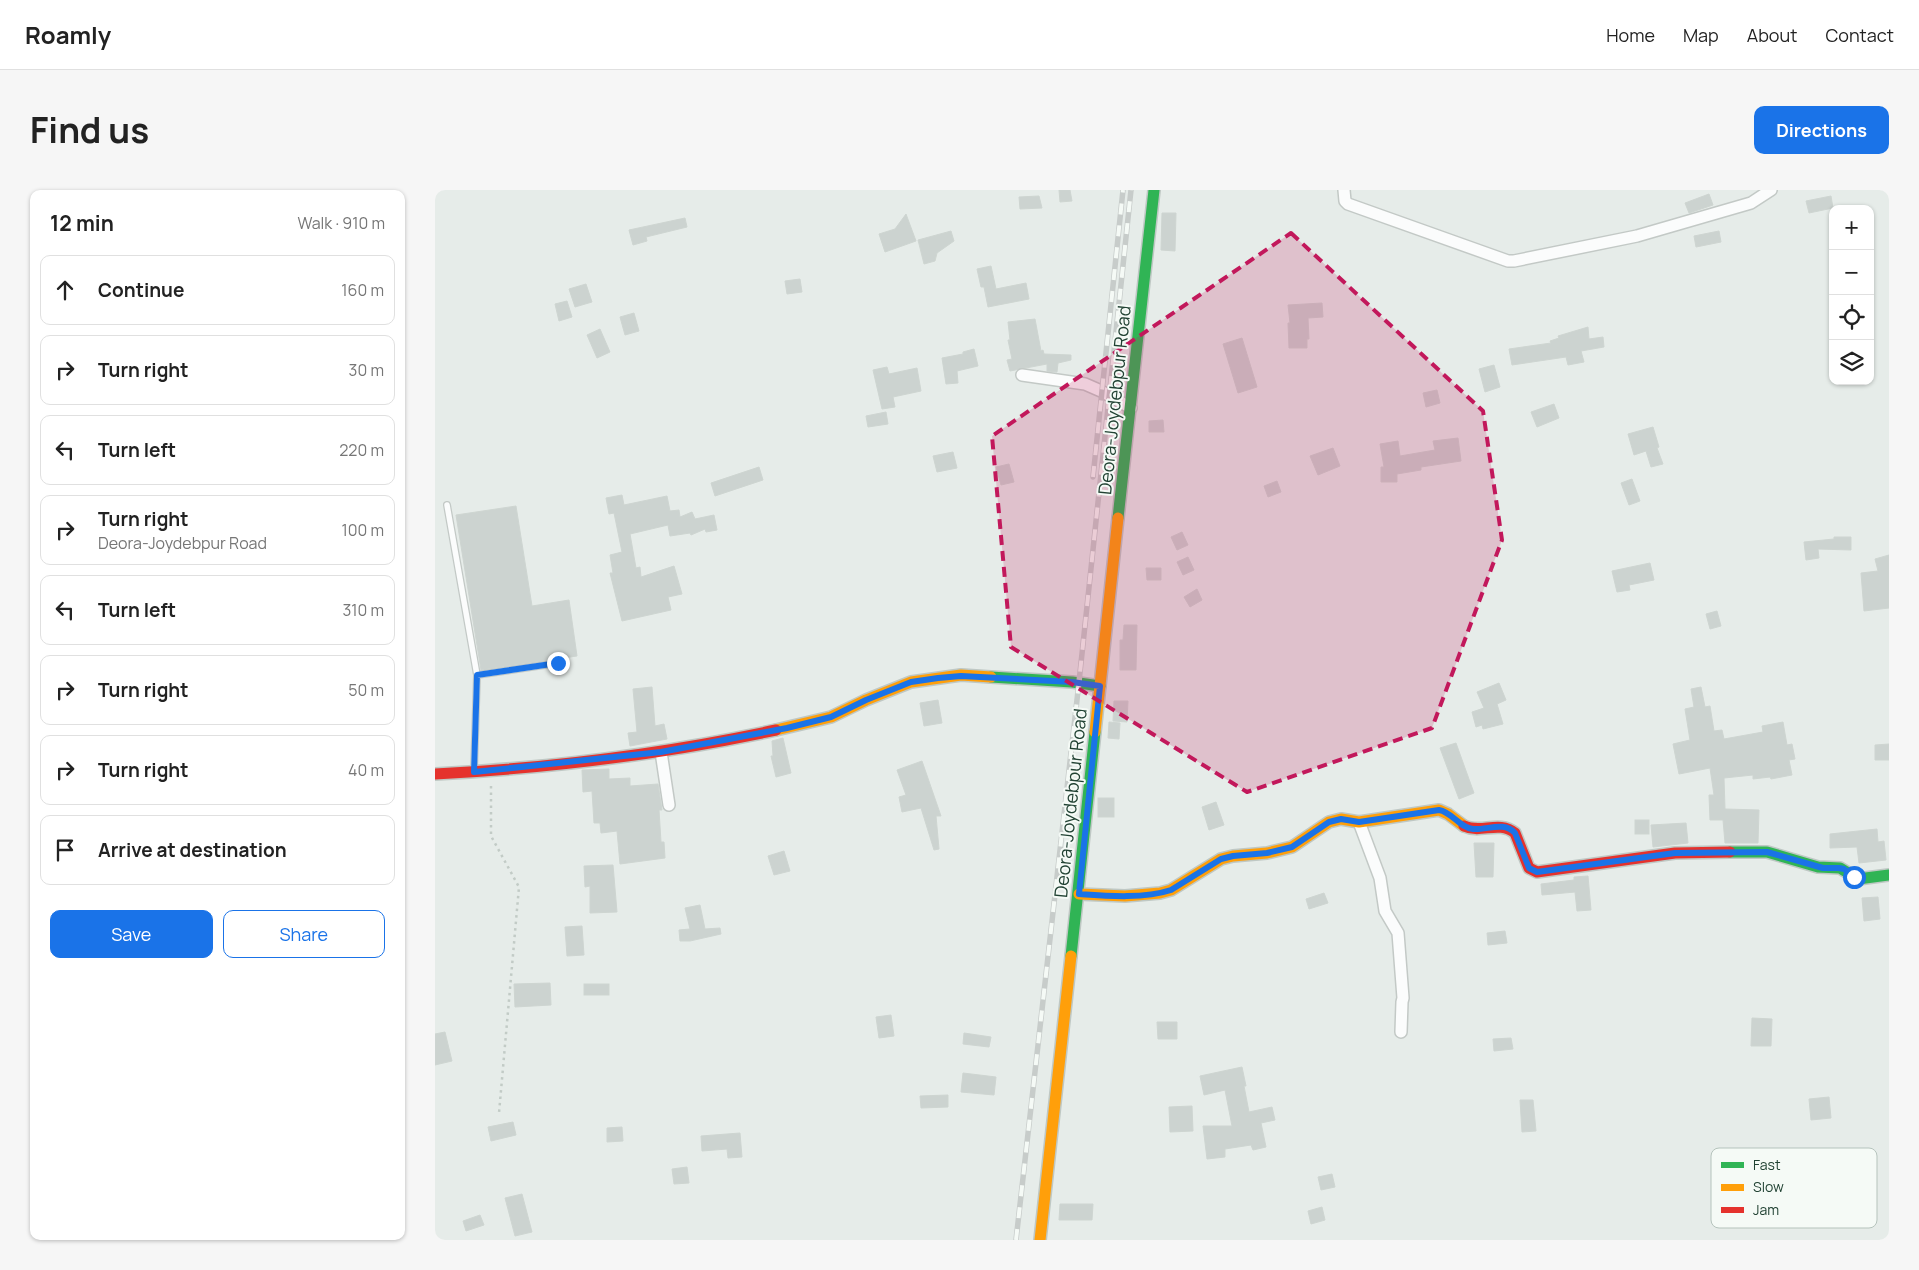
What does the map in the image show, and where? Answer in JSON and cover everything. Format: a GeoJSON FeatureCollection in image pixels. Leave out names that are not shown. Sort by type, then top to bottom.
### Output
{"type":"FeatureCollection","features":[{"type":"Feature","properties":{"kind":"street","name":"Deora-Joydebpur Road"},"geometry":{"type":"LineString","coordinates":[[1040,1240],[1154,190]]}},
{"type":"Feature","properties":{"kind":"street"},"geometry":{"type":"LineString","coordinates":[[1344,190],[1345,201],[1349,204],[1508,261],[1637,236],[1751,203],[1771,190]]}},
{"type":"Feature","properties":{"kind":"street"},"geometry":{"type":"LineString","coordinates":[[1022,375],[1085,384],[1131,408]]}},
{"type":"Feature","properties":{"kind":"street"},"geometry":{"type":"LineString","coordinates":[[435,774],[491,771],[661,752],[787,728],[831,717],[866,700],[911,682],[961,676],[1072,682],[1100,686]]}},
{"type":"Feature","properties":{"kind":"street"},"geometry":{"type":"LineString","coordinates":[[661,752],[669,805]]}},
{"type":"Feature","properties":{"kind":"street"},"geometry":{"type":"LineString","coordinates":[[1079,894],[1116,896],[1163,893],[1226,857],[1279,851],[1292,847],[1329,822],[1341,819],[1359,822],[1439,810],[1445,811],[1468,828],[1506,826],[1515,833],[1529,868],[1537,872],[1675,853],[1767,852],[1823,868],[1839,868],[1858,879],[1889,875]]}},
{"type":"Feature","properties":{"kind":"street"},"geometry":{"type":"LineString","coordinates":[[1359,822],[1379,878],[1385,912],[1400,938],[1403,998],[1401,1032]]}},
{"type":"Feature","properties":{"kind":"lane"},"geometry":{"type":"LineString","coordinates":[[447,504],[477,675],[474,772]]}},
{"type":"Feature","properties":{"kind":"lane"},"geometry":{"type":"LineString","coordinates":[[477,675],[558,663]]}},
{"type":"Feature","properties":{"kind":"path"},"geometry":{"type":"LineString","coordinates":[[491,771],[491,836],[519,887],[499,1114]]}},
{"type":"Feature","properties":{"kind":"highlighted area"},"geometry":{"type":"Polygon","coordinates":[[[1291,233],[1483,411],[1502,540],[1432,728],[1247,792],[1011,647],[992,436],[1291,233]]]}},
{"type":"Feature","properties":{"kind":"building"},"geometry":{"type":"Polygon","coordinates":[[[1059,190],[1070,190],[1072,201],[1060,202],[1059,190]]]}},
{"type":"Feature","properties":{"kind":"building"},"geometry":{"type":"Polygon","coordinates":[[[1709,194],[1713,205],[1689,213],[1685,203],[1709,194]]]}},
{"type":"Feature","properties":{"kind":"building"},"geometry":{"type":"Polygon","coordinates":[[[1039,196],[1042,208],[1020,209],[1019,197],[1039,196]]]}},
{"type":"Feature","properties":{"kind":"building"},"geometry":{"type":"Polygon","coordinates":[[[1831,196],[1832,205],[1829,205],[1829,209],[1809,213],[1806,201],[1831,196]]]}},
{"type":"Feature","properties":{"kind":"building"},"geometry":{"type":"Polygon","coordinates":[[[1162,213],[1176,213],[1175,251],[1161,250],[1162,213]]]}},
{"type":"Feature","properties":{"kind":"building"},"geometry":{"type":"Polygon","coordinates":[[[906,214],[916,241],[885,252],[879,234],[895,229],[906,214]]]}},
{"type":"Feature","properties":{"kind":"building"},"geometry":{"type":"Polygon","coordinates":[[[685,218],[687,227],[646,237],[647,241],[633,245],[629,230],[685,218]]]}},
{"type":"Feature","properties":{"kind":"building"},"geometry":{"type":"Polygon","coordinates":[[[951,231],[954,241],[937,253],[935,261],[924,264],[918,240],[951,231]]]}},
{"type":"Feature","properties":{"kind":"building"},"geometry":{"type":"Polygon","coordinates":[[[1719,231],[1721,242],[1696,247],[1694,236],[1719,231]]]}},
{"type":"Feature","properties":{"kind":"building"},"geometry":{"type":"Polygon","coordinates":[[[991,266],[996,289],[1026,283],[1029,299],[988,307],[984,287],[981,287],[977,269],[991,266]]]}},
{"type":"Feature","properties":{"kind":"building"},"geometry":{"type":"Polygon","coordinates":[[[800,279],[802,292],[787,294],[785,281],[800,279]]]}},
{"type":"Feature","properties":{"kind":"building"},"geometry":{"type":"Polygon","coordinates":[[[586,284],[592,302],[575,307],[569,289],[586,284]]]}},
{"type":"Feature","properties":{"kind":"building"},"geometry":{"type":"Polygon","coordinates":[[[567,301],[572,317],[559,321],[555,304],[567,301]]]}},
{"type":"Feature","properties":{"kind":"building"},"geometry":{"type":"Polygon","coordinates":[[[1322,303],[1323,317],[1308,318],[1309,339],[1307,339],[1307,348],[1289,348],[1288,323],[1290,323],[1288,305],[1322,303]]]}},
{"type":"Feature","properties":{"kind":"building"},"geometry":{"type":"Polygon","coordinates":[[[634,313],[639,331],[625,335],[620,317],[634,313]]]}},
{"type":"Feature","properties":{"kind":"building"},"geometry":{"type":"Polygon","coordinates":[[[1035,319],[1041,351],[1043,350],[1044,354],[1071,355],[1071,360],[1058,363],[1057,372],[1047,371],[1047,364],[1010,371],[1007,360],[1012,359],[1008,340],[1010,340],[1008,322],[1035,319]]]}},
{"type":"Feature","properties":{"kind":"building"},"geometry":{"type":"Polygon","coordinates":[[[1588,327],[1589,339],[1603,337],[1604,347],[1581,351],[1584,362],[1568,365],[1566,357],[1512,365],[1509,349],[1551,343],[1550,341],[1559,338],[1558,336],[1588,327]]]}},
{"type":"Feature","properties":{"kind":"building"},"geometry":{"type":"Polygon","coordinates":[[[600,329],[610,352],[597,358],[587,335],[600,329]]]}},
{"type":"Feature","properties":{"kind":"building"},"geometry":{"type":"Polygon","coordinates":[[[1242,338],[1257,387],[1238,393],[1223,344],[1242,338]]]}},
{"type":"Feature","properties":{"kind":"building"},"geometry":{"type":"Polygon","coordinates":[[[974,349],[978,366],[957,371],[958,383],[946,384],[942,358],[963,354],[963,352],[974,349]]]}},
{"type":"Feature","properties":{"kind":"building"},"geometry":{"type":"Polygon","coordinates":[[[1494,365],[1500,387],[1485,392],[1479,369],[1494,365]]]}},
{"type":"Feature","properties":{"kind":"building"},"geometry":{"type":"Polygon","coordinates":[[[887,367],[889,374],[917,368],[921,391],[893,397],[895,407],[882,409],[873,370],[887,367]]]}},
{"type":"Feature","properties":{"kind":"building"},"geometry":{"type":"Polygon","coordinates":[[[1437,390],[1440,403],[1426,407],[1423,393],[1437,390]]]}},
{"type":"Feature","properties":{"kind":"building"},"geometry":{"type":"Polygon","coordinates":[[[1554,404],[1559,418],[1537,427],[1531,412],[1554,404]]]}},
{"type":"Feature","properties":{"kind":"building"},"geometry":{"type":"Polygon","coordinates":[[[886,412],[888,424],[868,427],[866,416],[886,412]]]}},
{"type":"Feature","properties":{"kind":"building"},"geometry":{"type":"Polygon","coordinates":[[[1163,420],[1164,432],[1149,432],[1149,421],[1163,420]]]}},
{"type":"Feature","properties":{"kind":"building"},"geometry":{"type":"Polygon","coordinates":[[[1653,427],[1659,447],[1657,448],[1663,464],[1651,467],[1646,451],[1634,455],[1628,434],[1653,427]]]}},
{"type":"Feature","properties":{"kind":"building"},"geometry":{"type":"Polygon","coordinates":[[[1458,438],[1461,461],[1421,467],[1421,470],[1397,474],[1397,482],[1381,482],[1381,467],[1384,467],[1380,444],[1398,441],[1400,456],[1435,450],[1433,441],[1458,438]]]}},
{"type":"Feature","properties":{"kind":"building"},"geometry":{"type":"Polygon","coordinates":[[[1333,448],[1340,466],[1318,475],[1310,456],[1333,448]]]}},
{"type":"Feature","properties":{"kind":"building"},"geometry":{"type":"Polygon","coordinates":[[[953,452],[957,468],[937,472],[933,456],[953,452]]]}},
{"type":"Feature","properties":{"kind":"building"},"geometry":{"type":"Polygon","coordinates":[[[1009,464],[1014,482],[1001,485],[996,467],[1009,464]]]}},
{"type":"Feature","properties":{"kind":"building"},"geometry":{"type":"Polygon","coordinates":[[[759,467],[763,480],[715,496],[711,483],[759,467]]]}},
{"type":"Feature","properties":{"kind":"building"},"geometry":{"type":"Polygon","coordinates":[[[1632,479],[1640,501],[1629,505],[1621,483],[1632,479]]]}},
{"type":"Feature","properties":{"kind":"building"},"geometry":{"type":"Polygon","coordinates":[[[1277,481],[1281,492],[1268,497],[1264,486],[1277,481]]]}},
{"type":"Feature","properties":{"kind":"building"},"geometry":{"type":"Polygon","coordinates":[[[622,495],[624,505],[667,496],[670,511],[679,510],[680,517],[692,512],[695,519],[714,515],[717,530],[706,532],[705,529],[691,535],[690,533],[670,536],[668,525],[630,534],[636,568],[640,567],[641,577],[674,566],[682,594],[668,597],[671,610],[622,621],[610,573],[613,573],[610,555],[622,552],[614,513],[609,514],[606,498],[622,495]]]}},
{"type":"Feature","properties":{"kind":"building"},"geometry":{"type":"Polygon","coordinates":[[[516,506],[532,606],[569,600],[577,656],[481,670],[456,515],[516,506]]]}},
{"type":"Feature","properties":{"kind":"building"},"geometry":{"type":"Polygon","coordinates":[[[1182,532],[1188,545],[1177,550],[1171,537],[1182,532]]]}},
{"type":"Feature","properties":{"kind":"building"},"geometry":{"type":"Polygon","coordinates":[[[1834,537],[1851,537],[1851,550],[1818,549],[1819,558],[1806,560],[1804,542],[1834,539],[1834,537]]]}},
{"type":"Feature","properties":{"kind":"building"},"geometry":{"type":"Polygon","coordinates":[[[1889,555],[1889,608],[1864,611],[1861,573],[1878,571],[1875,559],[1889,555]]]}},
{"type":"Feature","properties":{"kind":"building"},"geometry":{"type":"Polygon","coordinates":[[[1188,557],[1194,570],[1183,575],[1177,562],[1188,557]]]}},
{"type":"Feature","properties":{"kind":"building"},"geometry":{"type":"Polygon","coordinates":[[[1650,563],[1654,580],[1629,585],[1630,590],[1617,592],[1612,571],[1650,563]]]}},
{"type":"Feature","properties":{"kind":"building"},"geometry":{"type":"Polygon","coordinates":[[[1146,568],[1161,568],[1161,580],[1147,580],[1146,568]]]}},
{"type":"Feature","properties":{"kind":"building"},"geometry":{"type":"Polygon","coordinates":[[[1197,589],[1202,600],[1190,607],[1184,597],[1197,589]]]}},
{"type":"Feature","properties":{"kind":"building"},"geometry":{"type":"Polygon","coordinates":[[[1717,611],[1721,626],[1710,629],[1706,614],[1717,611]]]}},
{"type":"Feature","properties":{"kind":"building"},"geometry":{"type":"Polygon","coordinates":[[[1124,625],[1137,625],[1136,670],[1120,670],[1120,640],[1123,640],[1124,625]]]}},
{"type":"Feature","properties":{"kind":"building"},"geometry":{"type":"Polygon","coordinates":[[[1499,683],[1506,700],[1497,704],[1503,724],[1483,729],[1482,725],[1476,727],[1472,712],[1484,708],[1477,692],[1499,683]]]}},
{"type":"Feature","properties":{"kind":"building"},"geometry":{"type":"Polygon","coordinates":[[[652,687],[655,726],[664,724],[667,739],[630,746],[628,733],[637,732],[633,689],[652,687]]]}},
{"type":"Feature","properties":{"kind":"building"},"geometry":{"type":"Polygon","coordinates":[[[1701,687],[1705,707],[1710,706],[1714,731],[1722,730],[1724,739],[1763,732],[1762,726],[1783,722],[1787,745],[1792,744],[1795,759],[1789,760],[1792,775],[1771,779],[1770,777],[1753,779],[1753,775],[1724,778],[1725,809],[1759,810],[1758,843],[1725,843],[1723,820],[1710,820],[1709,795],[1714,795],[1710,768],[1679,774],[1673,744],[1690,740],[1685,709],[1694,707],[1691,689],[1701,687]]]}},
{"type":"Feature","properties":{"kind":"building"},"geometry":{"type":"Polygon","coordinates":[[[938,700],[942,723],[924,726],[920,703],[938,700]]]}},
{"type":"Feature","properties":{"kind":"building"},"geometry":{"type":"Polygon","coordinates":[[[1114,701],[1128,701],[1127,722],[1113,721],[1114,701]]]}},
{"type":"Feature","properties":{"kind":"building"},"geometry":{"type":"Polygon","coordinates":[[[1109,722],[1120,723],[1119,739],[1108,738],[1109,722]]]}},
{"type":"Feature","properties":{"kind":"building"},"geometry":{"type":"Polygon","coordinates":[[[783,738],[791,773],[776,777],[771,756],[773,756],[772,741],[783,738]]]}},
{"type":"Feature","properties":{"kind":"building"},"geometry":{"type":"Polygon","coordinates":[[[1456,743],[1474,793],[1459,799],[1440,748],[1456,743]]]}},
{"type":"Feature","properties":{"kind":"building"},"geometry":{"type":"Polygon","coordinates":[[[1889,744],[1889,760],[1875,760],[1875,745],[1889,744]]]}},
{"type":"Feature","properties":{"kind":"building"},"geometry":{"type":"Polygon","coordinates":[[[922,761],[941,816],[936,816],[939,849],[934,850],[921,808],[902,812],[899,797],[906,795],[897,770],[922,761]]]}},
{"type":"Feature","properties":{"kind":"building"},"geometry":{"type":"Polygon","coordinates":[[[609,769],[609,779],[630,778],[630,786],[658,784],[662,810],[659,810],[661,842],[664,842],[665,858],[620,864],[617,831],[601,833],[600,823],[594,823],[592,791],[583,792],[582,770],[609,769]]]}},
{"type":"Feature","properties":{"kind":"building"},"geometry":{"type":"Polygon","coordinates":[[[1098,798],[1114,798],[1114,817],[1098,817],[1098,798]]]}},
{"type":"Feature","properties":{"kind":"building"},"geometry":{"type":"Polygon","coordinates":[[[1216,802],[1224,825],[1209,830],[1202,807],[1216,802]]]}},
{"type":"Feature","properties":{"kind":"building"},"geometry":{"type":"Polygon","coordinates":[[[1635,820],[1649,820],[1649,834],[1635,834],[1635,820]]]}},
{"type":"Feature","properties":{"kind":"building"},"geometry":{"type":"Polygon","coordinates":[[[1686,823],[1688,843],[1653,847],[1651,825],[1686,823]]]}},
{"type":"Feature","properties":{"kind":"building"},"geometry":{"type":"Polygon","coordinates":[[[1877,829],[1878,842],[1884,841],[1886,860],[1859,863],[1857,847],[1830,848],[1830,834],[1877,829]]]}},
{"type":"Feature","properties":{"kind":"building"},"geometry":{"type":"Polygon","coordinates":[[[1474,843],[1494,843],[1493,877],[1476,877],[1474,843]]]}},
{"type":"Feature","properties":{"kind":"building"},"geometry":{"type":"Polygon","coordinates":[[[784,851],[790,871],[774,875],[768,856],[784,851]]]}},
{"type":"Feature","properties":{"kind":"building"},"geometry":{"type":"Polygon","coordinates":[[[613,865],[617,912],[590,913],[590,886],[585,887],[584,866],[613,865]]]}},
{"type":"Feature","properties":{"kind":"building"},"geometry":{"type":"Polygon","coordinates":[[[1588,876],[1591,910],[1577,911],[1575,892],[1542,895],[1541,884],[1574,880],[1574,877],[1588,876]]]}},
{"type":"Feature","properties":{"kind":"building"},"geometry":{"type":"Polygon","coordinates":[[[1324,893],[1328,903],[1309,909],[1306,899],[1324,893]]]}},
{"type":"Feature","properties":{"kind":"building"},"geometry":{"type":"Polygon","coordinates":[[[1878,897],[1880,919],[1864,921],[1862,898],[1878,897]]]}},
{"type":"Feature","properties":{"kind":"building"},"geometry":{"type":"Polygon","coordinates":[[[700,905],[705,929],[720,928],[721,934],[690,941],[680,941],[679,930],[690,929],[685,908],[700,905]]]}},
{"type":"Feature","properties":{"kind":"building"},"geometry":{"type":"Polygon","coordinates":[[[582,926],[584,955],[567,956],[565,927],[582,926]]]}},
{"type":"Feature","properties":{"kind":"building"},"geometry":{"type":"Polygon","coordinates":[[[1505,931],[1507,943],[1488,945],[1487,933],[1505,931]]]}},
{"type":"Feature","properties":{"kind":"building"},"geometry":{"type":"Polygon","coordinates":[[[550,983],[551,1005],[515,1007],[514,984],[550,983]]]}},
{"type":"Feature","properties":{"kind":"building"},"geometry":{"type":"Polygon","coordinates":[[[584,984],[609,984],[609,995],[584,995],[584,984]]]}},
{"type":"Feature","properties":{"kind":"building"},"geometry":{"type":"Polygon","coordinates":[[[891,1015],[894,1036],[879,1038],[876,1017],[891,1015]]]}},
{"type":"Feature","properties":{"kind":"building"},"geometry":{"type":"Polygon","coordinates":[[[1752,1018],[1772,1019],[1771,1046],[1751,1046],[1752,1018]]]}},
{"type":"Feature","properties":{"kind":"building"},"geometry":{"type":"Polygon","coordinates":[[[1157,1022],[1177,1022],[1177,1039],[1158,1039],[1157,1022]]]}},
{"type":"Feature","properties":{"kind":"building"},"geometry":{"type":"Polygon","coordinates":[[[445,1032],[452,1061],[435,1065],[435,1034],[445,1032]]]}},
{"type":"Feature","properties":{"kind":"building"},"geometry":{"type":"Polygon","coordinates":[[[964,1033],[991,1037],[989,1047],[963,1044],[964,1033]]]}},
{"type":"Feature","properties":{"kind":"building"},"geometry":{"type":"Polygon","coordinates":[[[1511,1038],[1513,1049],[1494,1051],[1493,1039],[1511,1038]]]}},
{"type":"Feature","properties":{"kind":"building"},"geometry":{"type":"Polygon","coordinates":[[[1242,1067],[1249,1112],[1272,1107],[1275,1120],[1261,1123],[1266,1147],[1253,1150],[1251,1145],[1225,1149],[1225,1157],[1207,1159],[1203,1126],[1232,1126],[1225,1090],[1204,1095],[1200,1076],[1242,1067]]]}},
{"type":"Feature","properties":{"kind":"building"},"geometry":{"type":"Polygon","coordinates":[[[963,1073],[996,1077],[994,1095],[961,1092],[963,1073]]]}},
{"type":"Feature","properties":{"kind":"building"},"geometry":{"type":"Polygon","coordinates":[[[948,1095],[948,1107],[921,1108],[920,1096],[948,1095]]]}},
{"type":"Feature","properties":{"kind":"building"},"geometry":{"type":"Polygon","coordinates":[[[1829,1097],[1831,1118],[1811,1120],[1809,1099],[1829,1097]]]}},
{"type":"Feature","properties":{"kind":"building"},"geometry":{"type":"Polygon","coordinates":[[[1520,1100],[1533,1100],[1536,1131],[1522,1132],[1520,1100]]]}},
{"type":"Feature","properties":{"kind":"building"},"geometry":{"type":"Polygon","coordinates":[[[1192,1106],[1193,1131],[1170,1132],[1169,1107],[1192,1106]]]}},
{"type":"Feature","properties":{"kind":"building"},"geometry":{"type":"Polygon","coordinates":[[[513,1122],[516,1135],[491,1141],[488,1127],[513,1122]]]}},
{"type":"Feature","properties":{"kind":"building"},"geometry":{"type":"Polygon","coordinates":[[[622,1127],[623,1141],[607,1142],[607,1128],[622,1127]]]}},
{"type":"Feature","properties":{"kind":"building"},"geometry":{"type":"Polygon","coordinates":[[[740,1133],[742,1157],[728,1158],[727,1149],[702,1151],[701,1136],[740,1133]]]}},
{"type":"Feature","properties":{"kind":"building"},"geometry":{"type":"Polygon","coordinates":[[[687,1167],[689,1183],[674,1184],[672,1169],[687,1167]]]}},
{"type":"Feature","properties":{"kind":"building"},"geometry":{"type":"Polygon","coordinates":[[[1332,1174],[1335,1187],[1321,1190],[1318,1177],[1332,1174]]]}},
{"type":"Feature","properties":{"kind":"building"},"geometry":{"type":"Polygon","coordinates":[[[522,1194],[532,1232],[515,1236],[505,1198],[522,1194]]]}},
{"type":"Feature","properties":{"kind":"building"},"geometry":{"type":"Polygon","coordinates":[[[1060,1204],[1093,1204],[1092,1220],[1059,1220],[1060,1204]]]}},
{"type":"Feature","properties":{"kind":"building"},"geometry":{"type":"Polygon","coordinates":[[[1322,1207],[1325,1220],[1311,1224],[1308,1211],[1322,1207]]]}},
{"type":"Feature","properties":{"kind":"building"},"geometry":{"type":"Polygon","coordinates":[[[480,1215],[484,1225],[466,1231],[463,1221],[480,1215]]]}},
{"type":"Feature","properties":{"kind":"railway"},"geometry":{"type":"LineString","coordinates":[[1093,477],[1123,190]]}},
{"type":"Feature","properties":{"kind":"railway"},"geometry":{"type":"LineString","coordinates":[[1016,1240],[1079,682],[1131,190]]}},
{"type":"Feature","properties":{"kind":"traffic: fast"},"geometry":{"type":"LineString","coordinates":[[1118,518],[1154,190]]}},
{"type":"Feature","properties":{"kind":"traffic: fast"},"geometry":{"type":"LineString","coordinates":[[991,677],[1072,682],[1100,686]]}},
{"type":"Feature","properties":{"kind":"traffic: fast"},"geometry":{"type":"LineString","coordinates":[[1071,956],[1095,732]]}},
{"type":"Feature","properties":{"kind":"traffic: fast"},"geometry":{"type":"LineString","coordinates":[[1730,852],[1767,852],[1818,867],[1840,868],[1858,879],[1889,875]]}},
{"type":"Feature","properties":{"kind":"traffic: slow"},"geometry":{"type":"LineString","coordinates":[[1095,732],[1118,518]]}},
{"type":"Feature","properties":{"kind":"traffic: slow"},"geometry":{"type":"LineString","coordinates":[[776,730],[831,717],[866,700],[911,682],[961,675],[991,677]]}},
{"type":"Feature","properties":{"kind":"traffic: slow"},"geometry":{"type":"LineString","coordinates":[[1079,894],[1125,896],[1160,893],[1171,890],[1221,859],[1267,853],[1292,847],[1329,822],[1341,819],[1359,822],[1439,810],[1464,826]]}},
{"type":"Feature","properties":{"kind":"traffic: slow"},"geometry":{"type":"LineString","coordinates":[[1040,1240],[1071,956]]}},
{"type":"Feature","properties":{"kind":"traffic: jam"},"geometry":{"type":"LineString","coordinates":[[435,774],[521,768],[606,759],[734,739],[776,730]]}},
{"type":"Feature","properties":{"kind":"traffic: jam"},"geometry":{"type":"LineString","coordinates":[[1464,826],[1477,829],[1496,827],[1509,829],[1515,833],[1529,868],[1537,872],[1675,853],[1730,852]]}},
{"type":"Feature","properties":{"kind":"route"},"geometry":{"type":"LineString","coordinates":[[558,663],[477,675],[474,772],[661,752],[725,741],[831,717],[866,700],[911,682],[938,678],[961,676],[1072,682],[1100,686],[1079,894],[1116,896],[1163,893],[1221,859],[1279,851],[1292,847],[1329,822],[1341,819],[1359,822],[1439,810],[1445,811],[1468,828],[1506,826],[1511,829],[1515,833],[1529,868],[1537,872],[1675,853],[1767,852],[1823,868],[1844,869],[1854,877]]}}]}
